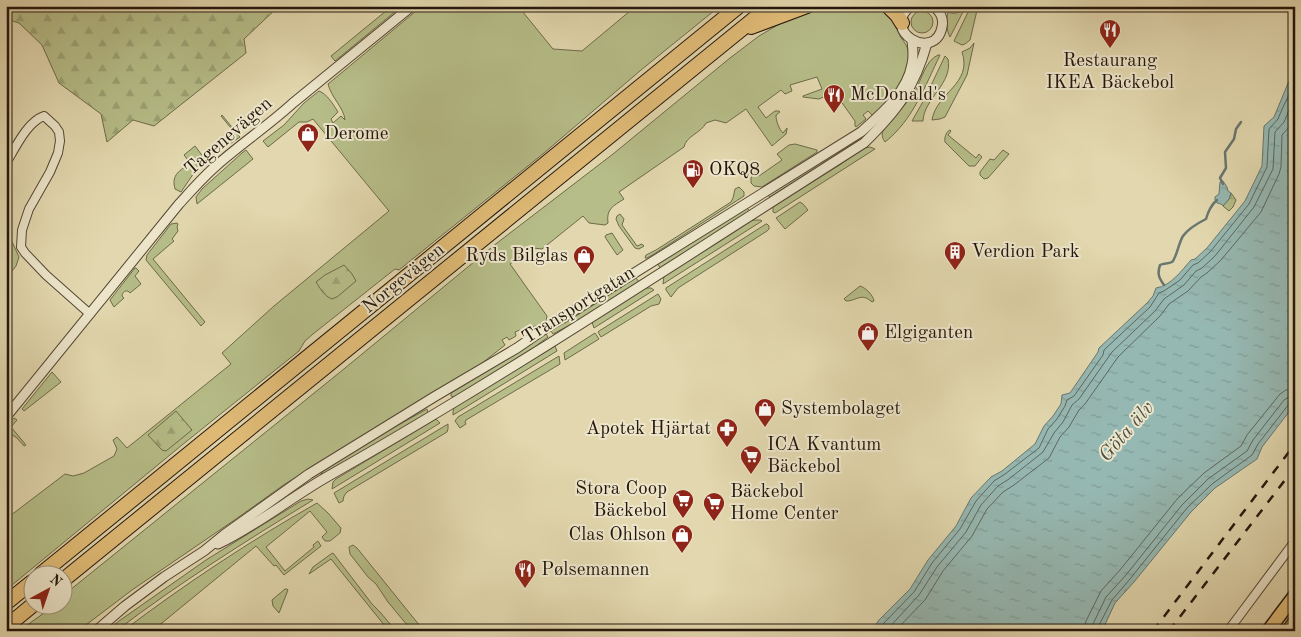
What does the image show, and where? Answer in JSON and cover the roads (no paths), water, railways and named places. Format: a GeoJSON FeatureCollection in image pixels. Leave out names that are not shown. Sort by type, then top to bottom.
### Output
{"type":"FeatureCollection","features":[{"type":"Feature","properties":{"kind":"highway","name":"Norgevägen"},"geometry":{"type":"LineString","coordinates":[[53,564],[739,6]]}},
{"type":"Feature","properties":{"kind":"highway","name":"Norgevägen"},"geometry":{"type":"LineString","coordinates":[[72,573],[770,6]]}},
{"type":"Feature","properties":{"kind":"highway"},"geometry":{"type":"LineString","coordinates":[[738,32],[807,6]]}},
{"type":"Feature","properties":{"kind":"highway"},"geometry":{"type":"LineString","coordinates":[[888,6],[902,23]]}},
{"type":"Feature","properties":{"kind":"highway"},"geometry":{"type":"LineString","coordinates":[[6,603],[22,590]]}},
{"type":"Feature","properties":{"kind":"highway"},"geometry":{"type":"LineString","coordinates":[[1268,631],[1295,594]]}},
{"type":"Feature","properties":{"kind":"highway"},"geometry":{"type":"LineString","coordinates":[[6,627],[22,614]]}},
{"type":"Feature","properties":{"kind":"highway"},"geometry":{"type":"LineString","coordinates":[[1288,631],[1295,621]]}},
{"type":"Feature","properties":{"kind":"street","name":"Tagenevägen"},"geometry":{"type":"LineString","coordinates":[[6,417],[179,204],[206,175],[412,6]]}},
{"type":"Feature","properties":{"kind":"street"},"geometry":{"type":"LineString","coordinates":[[902,23],[905,12],[911,6]]}},
{"type":"Feature","properties":{"kind":"street","name":"Transportgatan"},"geometry":{"type":"LineString","coordinates":[[204,551],[229,539],[315,484],[377,449],[512,367],[864,143],[884,123],[909,90],[921,63],[927,43],[934,40],[940,31],[942,20],[940,8]]}},
{"type":"Feature","properties":{"kind":"street","name":"Transportgatan"},"geometry":{"type":"LineString","coordinates":[[96,631],[125,606],[164,577],[204,551],[309,474],[517,348],[553,323],[861,132],[896,97],[912,66],[914,54],[912,41],[903,31],[902,23]]}},
{"type":"Feature","properties":{"kind":"street"},"geometry":{"type":"LineString","coordinates":[[912,41],[927,43]]}},
{"type":"Feature","properties":{"kind":"street"},"geometry":{"type":"LineString","coordinates":[[6,163],[31,123],[44,116],[56,126],[60,141],[58,153],[30,208],[22,230],[21,247],[46,275],[90,314]]}},
{"type":"Feature","properties":{"kind":"street"},"geometry":{"type":"LineString","coordinates":[[1228,631],[1295,541]]}},
{"type":"Feature","properties":{"kind":"water","name":"Göta älv"},"geometry":{"type":"Polygon","coordinates":[[[1295,76],[1295,404],[1262,447],[1257,459],[1215,488],[1191,512],[1115,603],[1102,631],[873,631],[878,621],[910,589],[928,560],[956,526],[971,498],[991,477],[1002,471],[1035,444],[1044,426],[1061,404],[1062,395],[1070,393],[1099,348],[1147,303],[1153,296],[1156,288],[1171,281],[1191,260],[1195,259],[1207,248],[1245,201],[1262,166],[1264,126],[1274,117],[1289,81],[1295,76]]]}},
{"type":"Feature","properties":{"kind":"water"},"geometry":{"type":"Polygon","coordinates":[[[1223,181],[1231,193],[1223,206],[1217,203],[1215,197],[1219,194],[1220,182],[1223,181]]]}},
{"type":"Feature","properties":{"kind":"waterway"},"geometry":{"type":"LineString","coordinates":[[1223,184],[1220,178],[1226,168],[1225,152],[1234,139],[1236,129],[1241,122]]}},
{"type":"Feature","properties":{"kind":"waterway"},"geometry":{"type":"LineString","coordinates":[[1164,285],[1159,276],[1160,265],[1172,262],[1183,236],[1193,226],[1206,219],[1210,209],[1217,200]]}},
{"type":"Feature","properties":{"kind":"railway"},"geometry":{"type":"LineString","coordinates":[[1153,631],[1295,444]]}},
{"type":"Feature","properties":{"kind":"railway"},"geometry":{"type":"LineString","coordinates":[[1169,631],[1295,467]]}},
{"type":"Feature","properties":{"kind":"place","name":"Restaurang IKEA Bäckebol"},"geometry":{"type":"Point","coordinates":[1110,49]}},
{"type":"Feature","properties":{"kind":"place","name":"McDonald's"},"geometry":{"type":"Point","coordinates":[834,114]}},
{"type":"Feature","properties":{"kind":"place","name":"Derome"},"geometry":{"type":"Point","coordinates":[308,153]}},
{"type":"Feature","properties":{"kind":"place","name":"OKQ8"},"geometry":{"type":"Point","coordinates":[693,189]}},
{"type":"Feature","properties":{"kind":"place","name":"Verdion Park"},"geometry":{"type":"Point","coordinates":[955,271]}},
{"type":"Feature","properties":{"kind":"place","name":"Ryds Bilglas"},"geometry":{"type":"Point","coordinates":[584,275]}},
{"type":"Feature","properties":{"kind":"place","name":"Elgiganten"},"geometry":{"type":"Point","coordinates":[868,352]}},
{"type":"Feature","properties":{"kind":"place","name":"Systembolaget"},"geometry":{"type":"Point","coordinates":[765,428]}},
{"type":"Feature","properties":{"kind":"place","name":"Apotek Hjärtat"},"geometry":{"type":"Point","coordinates":[727,448]}},
{"type":"Feature","properties":{"kind":"place","name":"ICA Kvantum Bäckebol"},"geometry":{"type":"Point","coordinates":[751,475]}},
{"type":"Feature","properties":{"kind":"place","name":"Stora Coop Bäckebol"},"geometry":{"type":"Point","coordinates":[683,519]}},
{"type":"Feature","properties":{"kind":"place","name":"Bäckebol Home Center"},"geometry":{"type":"Point","coordinates":[714,522]}},
{"type":"Feature","properties":{"kind":"place","name":"Clas Ohlson"},"geometry":{"type":"Point","coordinates":[682,554]}},
{"type":"Feature","properties":{"kind":"place","name":"Pølsemannen"},"geometry":{"type":"Point","coordinates":[525,589]}}]}
